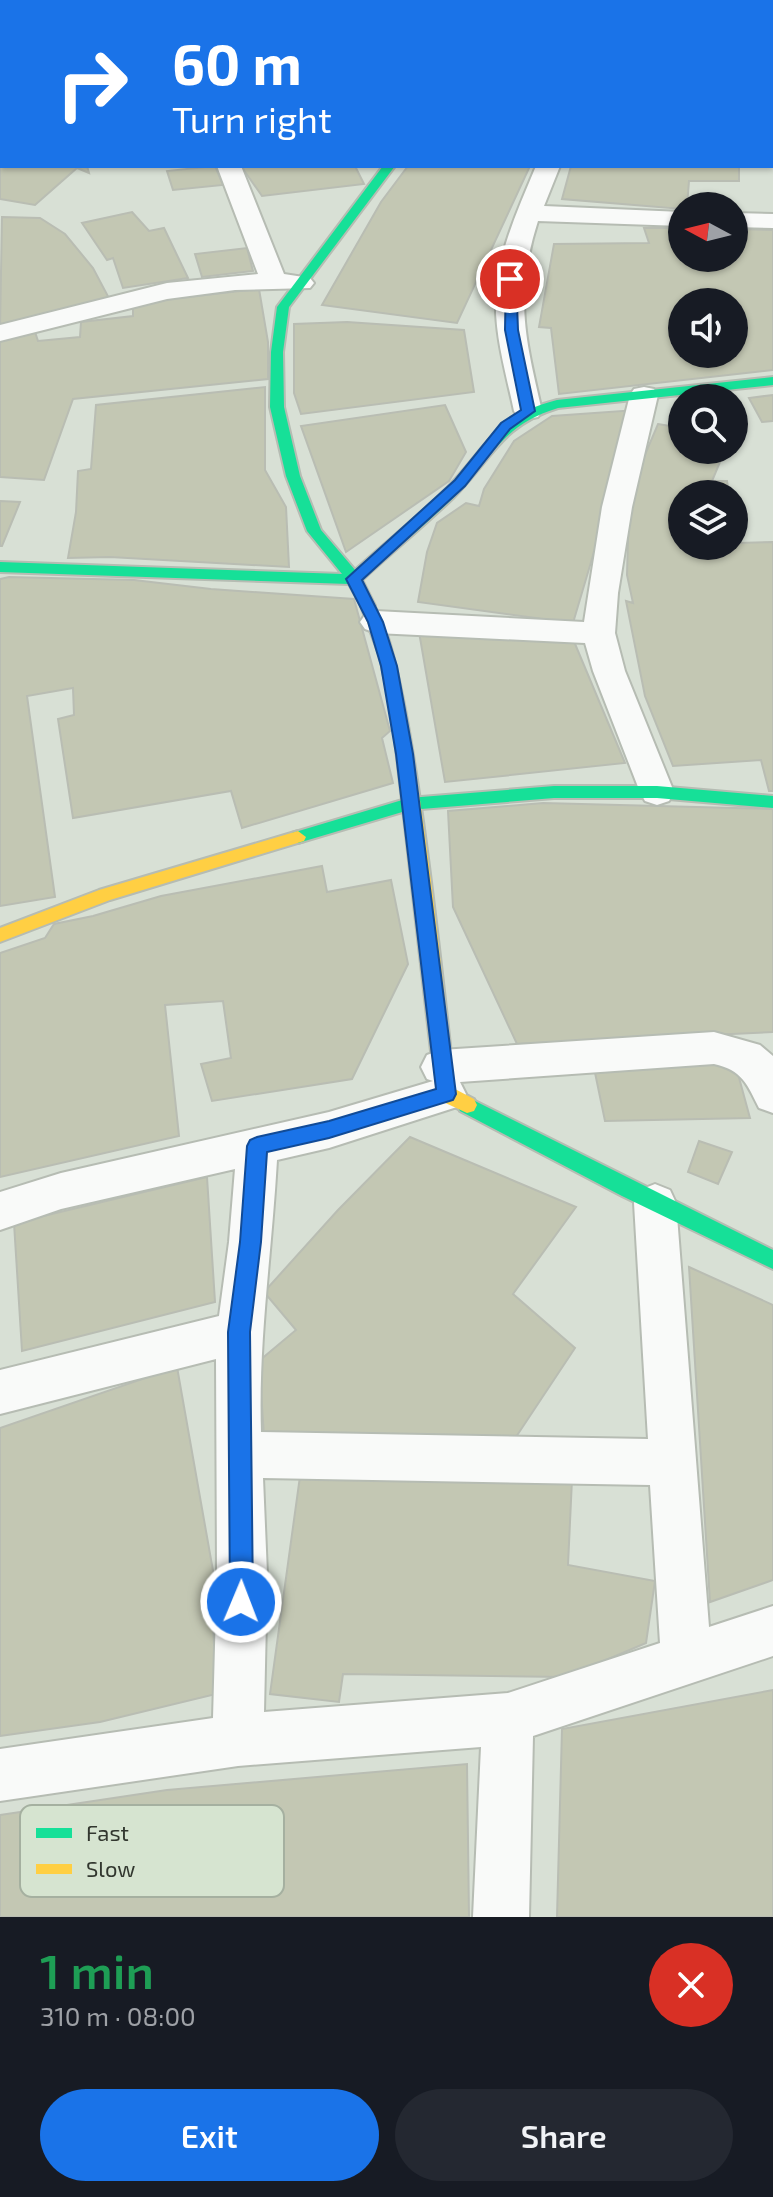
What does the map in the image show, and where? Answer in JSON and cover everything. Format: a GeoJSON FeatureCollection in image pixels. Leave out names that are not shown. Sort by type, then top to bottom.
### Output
{"type":"FeatureCollection","features":[{"type":"Feature","properties":{"kind":"street"},"geometry":{"type":"LineString","coordinates":[[230,168],[273,280]]}},
{"type":"Feature","properties":{"kind":"street"},"geometry":{"type":"LineString","coordinates":[[387,168],[283,307],[277,352],[277,407],[293,476],[314,531],[335,560],[354,579],[376,622],[389,666],[405,754],[444,1080]]}},
{"type":"Feature","properties":{"kind":"street"},"geometry":{"type":"LineString","coordinates":[[528,411],[512,330],[510,279],[528,213],[547,168]]}},
{"type":"Feature","properties":{"kind":"street"},"geometry":{"type":"LineString","coordinates":[[528,213],[668,218]]}},
{"type":"Feature","properties":{"kind":"street"},"geometry":{"type":"LineString","coordinates":[[748,220],[773,221]]}},
{"type":"Feature","properties":{"kind":"street"},"geometry":{"type":"LineString","coordinates":[[0,333],[83,315],[159,292],[273,280],[301,283]]}},
{"type":"Feature","properties":{"kind":"street"},"geometry":{"type":"LineString","coordinates":[[0,567],[354,579],[460,483],[505,426],[528,411],[557,404],[773,381]]}},
{"type":"Feature","properties":{"kind":"street"},"geometry":{"type":"LineString","coordinates":[[644,395],[617,507],[599,633],[609,671],[657,792]]}},
{"type":"Feature","properties":{"kind":"street"},"geometry":{"type":"LineString","coordinates":[[376,622],[599,633]]}},
{"type":"Feature","properties":{"kind":"street"},"geometry":{"type":"LineString","coordinates":[[0,935],[105,895],[409,804],[554,792],[657,792],[773,802]]}},
{"type":"Feature","properties":{"kind":"street"},"geometry":{"type":"LineString","coordinates":[[0,1211],[61,1191],[329,1130],[444,1080],[714,1048],[742,1053],[763,1070],[773,1096]]}},
{"type":"Feature","properties":{"kind":"street"},"geometry":{"type":"LineString","coordinates":[[444,1080],[655,1203],[773,1260]]}},
{"type":"Feature","properties":{"kind":"street"},"geometry":{"type":"LineString","coordinates":[[238,1740],[242,1574],[238,1455],[239,1332],[251,1242],[257,1146]]}},
{"type":"Feature","properties":{"kind":"street"},"geometry":{"type":"LineString","coordinates":[[655,1203],[686,1658]]}},
{"type":"Feature","properties":{"kind":"street"},"geometry":{"type":"LineString","coordinates":[[0,1392],[239,1332]]}},
{"type":"Feature","properties":{"kind":"street"},"geometry":{"type":"LineString","coordinates":[[238,1455],[673,1462]]}},
{"type":"Feature","properties":{"kind":"street"},"geometry":{"type":"LineString","coordinates":[[0,1775],[238,1740],[508,1719],[773,1631]]}},
{"type":"Feature","properties":{"kind":"street"},"geometry":{"type":"LineString","coordinates":[[501,1917],[508,1719]]}},
{"type":"Feature","properties":{"kind":"building"},"geometry":{"type":"Polygon","coordinates":[[[0,168],[77,168],[35,205],[0,199],[0,168]]]}},
{"type":"Feature","properties":{"kind":"building"},"geometry":{"type":"Polygon","coordinates":[[[216,168],[223,185],[173,190],[167,171],[216,168]]]}},
{"type":"Feature","properties":{"kind":"building"},"geometry":{"type":"Polygon","coordinates":[[[242,168],[356,168],[364,184],[262,196],[242,168]]]}},
{"type":"Feature","properties":{"kind":"building"},"geometry":{"type":"Polygon","coordinates":[[[406,168],[529,168],[457,323],[322,305],[381,202],[406,168]]]}},
{"type":"Feature","properties":{"kind":"building"},"geometry":{"type":"Polygon","coordinates":[[[570,168],[739,168],[739,181],[689,181],[688,192],[668,192],[668,208],[562,199],[570,168]]]}},
{"type":"Feature","properties":{"kind":"building"},"geometry":{"type":"Polygon","coordinates":[[[132,212],[149,231],[164,228],[188,278],[123,288],[113,258],[107,260],[82,223],[132,212]]]}},
{"type":"Feature","properties":{"kind":"building"},"geometry":{"type":"Polygon","coordinates":[[[2,217],[40,218],[65,234],[93,268],[111,302],[0,328],[2,217]]]}},
{"type":"Feature","properties":{"kind":"building"},"geometry":{"type":"Polygon","coordinates":[[[644,228],[668,228],[668,272],[748,272],[748,229],[773,230],[773,370],[559,394],[551,328],[539,327],[554,244],[649,243],[644,228]]]}},
{"type":"Feature","properties":{"kind":"building"},"geometry":{"type":"Polygon","coordinates":[[[247,248],[253,271],[202,277],[195,254],[247,248]]]}},
{"type":"Feature","properties":{"kind":"building"},"geometry":{"type":"Polygon","coordinates":[[[259,289],[268,342],[268,379],[73,399],[44,480],[0,477],[0,338],[35,332],[38,341],[80,337],[81,322],[133,316],[133,303],[259,289]]]}},
{"type":"Feature","properties":{"kind":"building"},"geometry":{"type":"Polygon","coordinates":[[[347,322],[464,330],[474,392],[301,414],[294,393],[294,324],[347,322]]]}},
{"type":"Feature","properties":{"kind":"building"},"geometry":{"type":"Polygon","coordinates":[[[265,387],[265,470],[286,507],[289,567],[110,557],[68,558],[76,512],[78,471],[91,469],[96,405],[265,387]]]}},
{"type":"Feature","properties":{"kind":"building"},"geometry":{"type":"Polygon","coordinates":[[[773,395],[773,421],[762,422],[749,398],[773,395]]]}},
{"type":"Feature","properties":{"kind":"building"},"geometry":{"type":"Polygon","coordinates":[[[445,405],[466,452],[449,481],[346,552],[301,426],[445,405]]]}},
{"type":"Feature","properties":{"kind":"building"},"geometry":{"type":"Polygon","coordinates":[[[636,410],[573,623],[418,602],[427,552],[437,523],[466,503],[479,506],[484,489],[514,441],[552,416],[636,410]]]}},
{"type":"Feature","properties":{"kind":"building"},"geometry":{"type":"Polygon","coordinates":[[[658,424],[668,426],[668,464],[719,464],[712,480],[668,480],[668,560],[748,560],[748,543],[773,542],[773,791],[769,791],[761,760],[673,766],[645,696],[626,601],[633,603],[627,575],[629,507],[641,464],[658,424]]]}},
{"type":"Feature","properties":{"kind":"building"},"geometry":{"type":"Polygon","coordinates":[[[0,501],[20,502],[2,546],[0,546],[0,501]]]}},
{"type":"Feature","properties":{"kind":"building"},"geometry":{"type":"Polygon","coordinates":[[[0,579],[134,580],[354,599],[390,731],[382,738],[393,783],[242,828],[231,791],[73,818],[58,719],[74,715],[73,688],[27,696],[55,897],[0,906],[0,579]]]}},
{"type":"Feature","properties":{"kind":"building"},"geometry":{"type":"Polygon","coordinates":[[[419,632],[573,639],[625,763],[445,782],[419,632]]]}},
{"type":"Feature","properties":{"kind":"building"},"geometry":{"type":"Polygon","coordinates":[[[543,803],[773,809],[773,1032],[517,1044],[453,907],[448,811],[543,803]]]}},
{"type":"Feature","properties":{"kind":"building"},"geometry":{"type":"Polygon","coordinates":[[[322,866],[327,892],[391,880],[408,964],[352,1079],[212,1101],[201,1064],[231,1058],[223,1001],[165,1005],[179,1136],[0,1177],[0,953],[45,938],[54,924],[161,896],[322,866]]]}},
{"type":"Feature","properties":{"kind":"building"},"geometry":{"type":"Polygon","coordinates":[[[735,1063],[750,1118],[605,1121],[594,1068],[735,1063]]]}},
{"type":"Feature","properties":{"kind":"building"},"geometry":{"type":"Polygon","coordinates":[[[410,1137],[576,1207],[513,1294],[575,1348],[508,1449],[264,1436],[259,1361],[296,1330],[264,1292],[410,1137]]]}},
{"type":"Feature","properties":{"kind":"building"},"geometry":{"type":"Polygon","coordinates":[[[699,1141],[732,1152],[718,1184],[688,1172],[699,1141]]]}},
{"type":"Feature","properties":{"kind":"building"},"geometry":{"type":"Polygon","coordinates":[[[207,1177],[215,1302],[22,1351],[14,1223],[207,1177]]]}},
{"type":"Feature","properties":{"kind":"building"},"geometry":{"type":"Polygon","coordinates":[[[689,1267],[773,1305],[773,1580],[710,1602],[689,1267]]]}},
{"type":"Feature","properties":{"kind":"building"},"geometry":{"type":"Polygon","coordinates":[[[177,1367],[221,1616],[213,1621],[216,1694],[100,1722],[0,1736],[0,1428],[177,1367]]]}},
{"type":"Feature","properties":{"kind":"building"},"geometry":{"type":"Polygon","coordinates":[[[301,1469],[572,1479],[568,1565],[655,1581],[646,1643],[566,1677],[343,1674],[339,1702],[270,1694],[301,1469]]]}},
{"type":"Feature","properties":{"kind":"building"},"geometry":{"type":"Polygon","coordinates":[[[773,1690],[773,1917],[557,1917],[562,1729],[773,1690]]]}},
{"type":"Feature","properties":{"kind":"building"},"geometry":{"type":"Polygon","coordinates":[[[467,1764],[469,1917],[0,1917],[0,1815],[20,1812],[20,1897],[284,1897],[284,1805],[67,1805],[167,1790],[467,1764]]]}},
{"type":"Feature","properties":{"kind":"traffic: fast"},"geometry":{"type":"LineString","coordinates":[[368,606],[354,579],[314,531],[293,476],[277,407],[277,352],[283,307],[387,168]]}},
{"type":"Feature","properties":{"kind":"traffic: fast"},"geometry":{"type":"LineString","coordinates":[[0,567],[354,579],[447,496],[500,434],[521,417],[557,404],[773,381]]}},
{"type":"Feature","properties":{"kind":"traffic: fast"},"geometry":{"type":"LineString","coordinates":[[298,837],[409,804],[554,792],[657,792],[773,802]]}},
{"type":"Feature","properties":{"kind":"traffic: fast"},"geometry":{"type":"LineString","coordinates":[[467,1105],[629,1190],[773,1260]]}},
{"type":"Feature","properties":{"kind":"traffic: slow"},"geometry":{"type":"LineString","coordinates":[[368,606],[387,657],[400,714],[446,1094],[467,1105]]}},
{"type":"Feature","properties":{"kind":"traffic: slow"},"geometry":{"type":"LineString","coordinates":[[0,935],[105,895],[298,837]]}},
{"type":"Feature","properties":{"kind":"route"},"geometry":{"type":"LineString","coordinates":[[241,1602],[237,1404],[239,1332],[251,1242],[257,1146],[329,1130],[446,1094],[405,754],[389,666],[376,622],[354,579],[460,483],[505,426],[528,411],[512,330],[510,279]]}}]}
